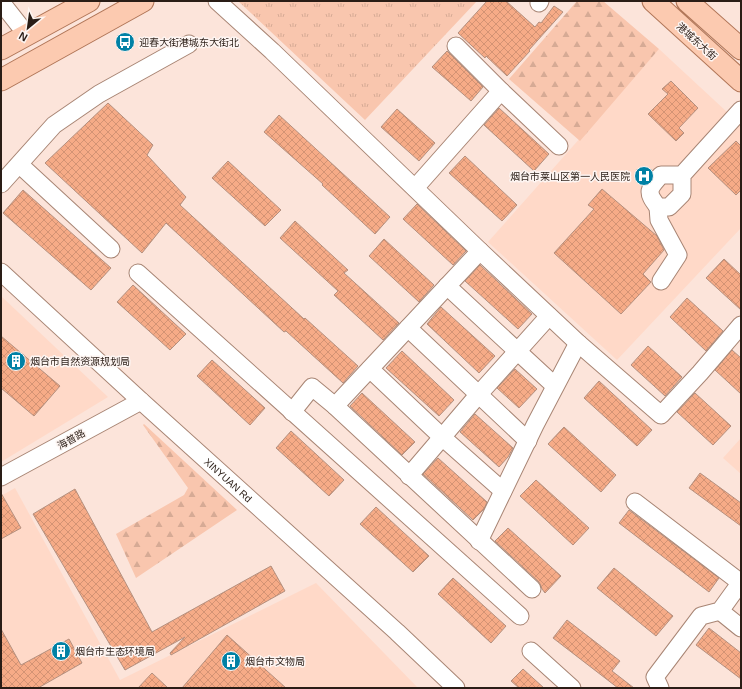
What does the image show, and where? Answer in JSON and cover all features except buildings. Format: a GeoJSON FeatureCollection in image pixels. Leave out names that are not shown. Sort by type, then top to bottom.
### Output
{"type":"FeatureCollection","features":[{"type":"Feature","properties":{"kind":"main road"},"geometry":{"type":"LineString","coordinates":[[1,49],[89,1]]}},
{"type":"Feature","properties":{"kind":"main road"},"geometry":{"type":"LineString","coordinates":[[1,80],[143,1]]}},
{"type":"Feature","properties":{"kind":"main road","name":"港城东大街"},"geometry":{"type":"LineString","coordinates":[[653,1],[741,81]]}},
{"type":"Feature","properties":{"kind":"main road"},"geometry":{"type":"LineString","coordinates":[[688,1],[741,49]]}},
{"type":"Feature","properties":{"kind":"street"},"geometry":{"type":"LineString","coordinates":[[217,1],[272,51],[549,316],[661,415],[700,373],[741,325]]}},
{"type":"Feature","properties":{"kind":"street"},"geometry":{"type":"LineString","coordinates":[[1,2],[27,35]]}},
{"type":"Feature","properties":{"kind":"street"},"geometry":{"type":"LineString","coordinates":[[1,184],[20,165],[54,125],[99,94],[190,44]]}},
{"type":"Feature","properties":{"kind":"street"},"geometry":{"type":"LineString","coordinates":[[456,46],[500,91],[559,146]]}},
{"type":"Feature","properties":{"kind":"street"},"geometry":{"type":"LineString","coordinates":[[415,188],[500,91]]}},
{"type":"Feature","properties":{"kind":"street"},"geometry":{"type":"LineString","coordinates":[[658,207],[669,207],[682,194],[682,175],[741,110]]}},
{"type":"Feature","properties":{"kind":"street"},"geometry":{"type":"LineString","coordinates":[[20,165],[112,248]]}},
{"type":"Feature","properties":{"kind":"street"},"geometry":{"type":"LineString","coordinates":[[661,281],[678,255],[659,220],[658,207],[650,198],[650,190],[661,175],[682,175]]}},
{"type":"Feature","properties":{"kind":"street"},"geometry":{"type":"LineString","coordinates":[[336,406],[480,251]]}},
{"type":"Feature","properties":{"kind":"street","name":"XINYUAN Rd"},"geometry":{"type":"LineString","coordinates":[[1,272],[141,401],[397,632],[456,688]]}},
{"type":"Feature","properties":{"kind":"street"},"geometry":{"type":"LineString","coordinates":[[138,273],[520,616]]}},
{"type":"Feature","properties":{"kind":"street"},"geometry":{"type":"LineString","coordinates":[[447,286],[555,386]]}},
{"type":"Feature","properties":{"kind":"street"},"geometry":{"type":"LineString","coordinates":[[409,476],[479,394],[549,316]]}},
{"type":"Feature","properties":{"kind":"street"},"geometry":{"type":"LineString","coordinates":[[408,328],[528,441]]}},
{"type":"Feature","properties":{"kind":"street"},"geometry":{"type":"LineString","coordinates":[[479,541],[578,342]]}},
{"type":"Feature","properties":{"kind":"street"},"geometry":{"type":"LineString","coordinates":[[370,369],[442,437],[504,491]]}},
{"type":"Feature","properties":{"kind":"street"},"geometry":{"type":"LineString","coordinates":[[292,412],[312,387],[336,406],[409,476],[532,589]]}},
{"type":"Feature","properties":{"kind":"street","name":"海普路"},"geometry":{"type":"LineString","coordinates":[[1,477],[141,401]]}},
{"type":"Feature","properties":{"kind":"street"},"geometry":{"type":"LineString","coordinates":[[635,502],[741,582],[720,611],[701,616],[655,677],[660,688]]}},
{"type":"Feature","properties":{"kind":"street"},"geometry":{"type":"LineString","coordinates":[[720,611],[741,628]]}},
{"type":"Feature","properties":{"kind":"street"},"geometry":{"type":"LineString","coordinates":[[532,651],[572,688]]}},
{"type":"Feature","properties":{"kind":"shaded area","name":"烟台市莱山区第一人民医院"},"geometry":{"type":"Polygon","coordinates":[[[659,49],[741,125],[741,228],[617,360],[488,242],[659,49]]]}},
{"type":"Feature","properties":{"kind":"shaded area"},"geometry":{"type":"Polygon","coordinates":[[[1,296],[108,397],[1,462],[1,296]]]}},
{"type":"Feature","properties":{"kind":"shaded area"},"geometry":{"type":"Polygon","coordinates":[[[741,438],[741,474],[723,458],[741,438]]]}},
{"type":"Feature","properties":{"kind":"shaded area"},"geometry":{"type":"Polygon","coordinates":[[[15,488],[120,680],[316,583],[418,688],[1,688],[1,496],[15,488]]]}},
{"type":"Feature","properties":{"kind":"green space"},"geometry":{"type":"Polygon","coordinates":[[[238,1],[477,1],[365,120],[238,1]]]}},
{"type":"Feature","properties":{"kind":"green space"},"geometry":{"type":"Polygon","coordinates":[[[577,1],[603,1],[659,49],[580,141],[509,79],[577,1]]]}},
{"type":"Feature","properties":{"kind":"green space"},"geometry":{"type":"Polygon","coordinates":[[[144,424],[237,510],[136,578],[116,534],[184,495],[188,488],[143,425],[144,424]]]}},
{"type":"Feature","properties":{"kind":"place","name":"迎春大街港城东大街北"},"geometry":{"type":"Point","coordinates":[125,42]}},
{"type":"Feature","properties":{"kind":"place","name":"烟台市莱山区第一人民医院"},"geometry":{"type":"Point","coordinates":[644,176]}},
{"type":"Feature","properties":{"kind":"place","name":"烟台市自然资源规划局"},"geometry":{"type":"Point","coordinates":[16,361]}},
{"type":"Feature","properties":{"kind":"place","name":"烟台市生态环境局"},"geometry":{"type":"Point","coordinates":[61,651]}},
{"type":"Feature","properties":{"kind":"place","name":"烟台市文物局"},"geometry":{"type":"Point","coordinates":[231,661]}}]}
